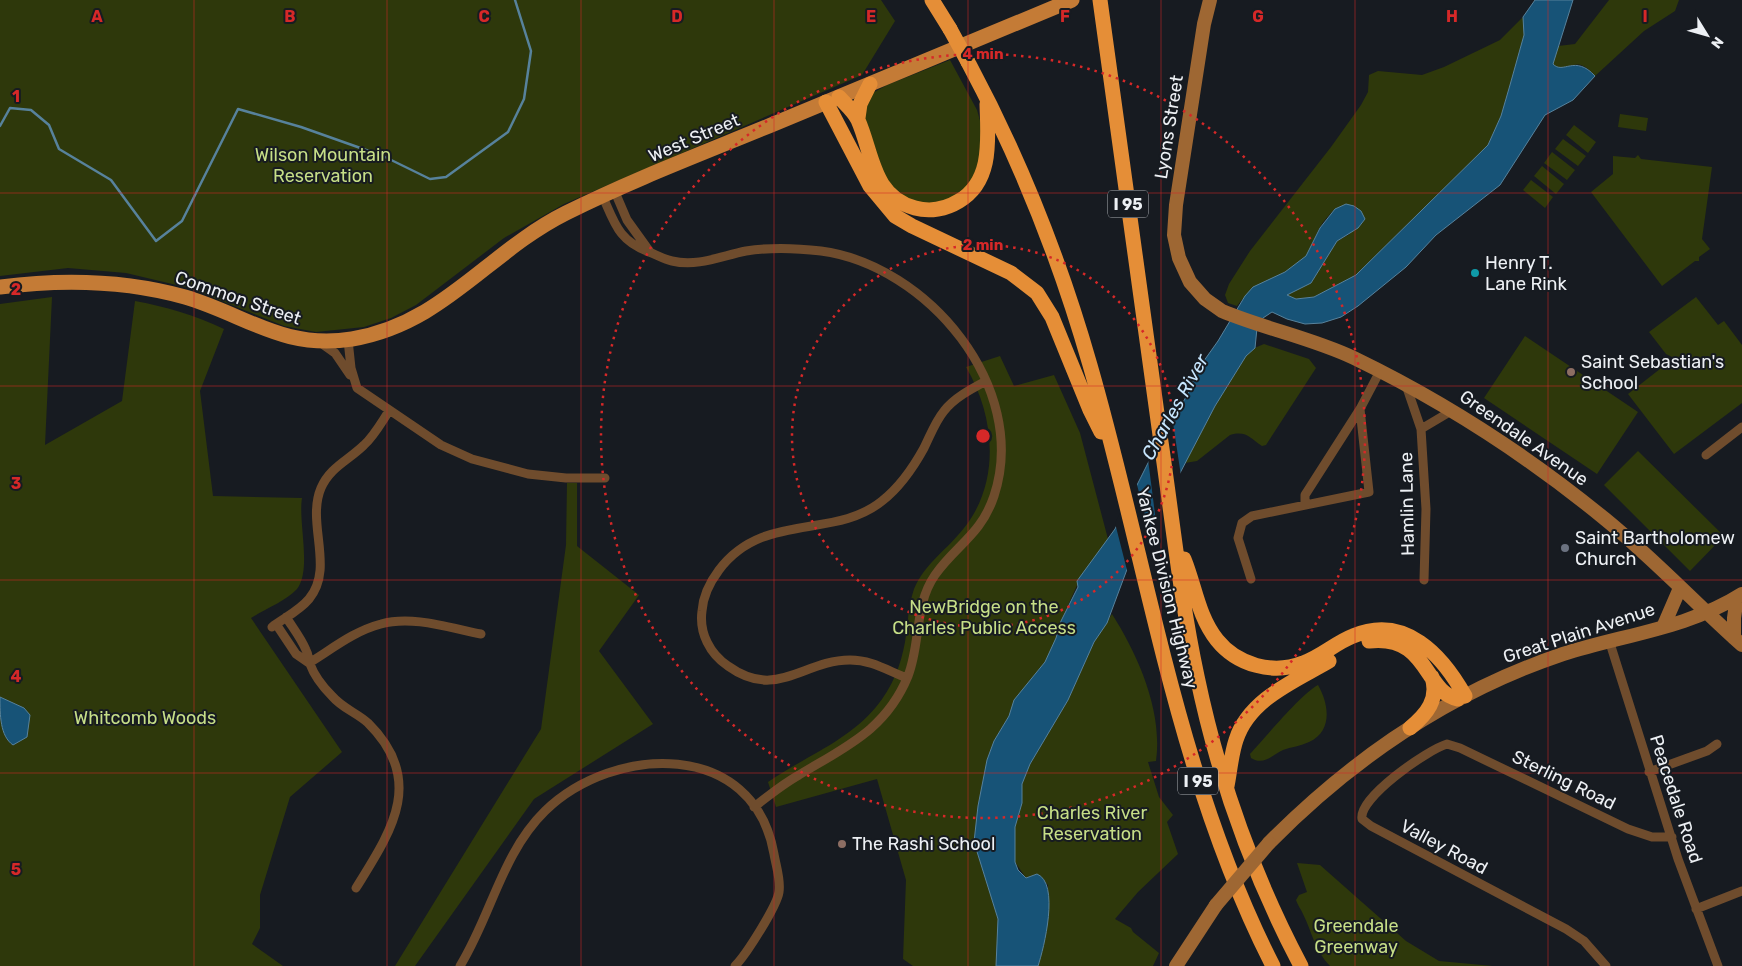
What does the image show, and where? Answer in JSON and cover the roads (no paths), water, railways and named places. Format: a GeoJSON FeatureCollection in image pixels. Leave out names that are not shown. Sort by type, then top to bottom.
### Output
{"type":"FeatureCollection","features":[{"type":"Feature","properties":{"kind":"highway","name":"Yankee Division Highway"},"geometry":{"type":"LineString","coordinates":[[932,0],[950,29],[987,98],[1028,186],[1059,268],[1090,364],[1204,801],[1235,885],[1273,966]]}},
{"type":"Feature","properties":{"kind":"highway","name":"Yankee Division Highway"},"geometry":{"type":"LineString","coordinates":[[1100,6],[1174,532],[1196,670],[1227,790],[1256,871],[1301,966]]}},
{"type":"Feature","properties":{"kind":"highway"},"geometry":{"type":"LineString","coordinates":[[870,84],[860,104],[858,118],[876,173],[884,188],[897,200],[924,210],[941,208],[958,201],[969,194],[982,174],[988,149],[987,98]]}},
{"type":"Feature","properties":{"kind":"highway"},"geometry":{"type":"LineString","coordinates":[[832,100],[858,118]]}},
{"type":"Feature","properties":{"kind":"highway"},"geometry":{"type":"LineString","coordinates":[[832,100],[870,186],[895,216],[912,226],[1012,273],[1037,293],[1052,317],[1090,410],[1113,456]]}},
{"type":"Feature","properties":{"kind":"highway"},"geometry":{"type":"LineString","coordinates":[[1174,532],[1206,622],[1217,640],[1236,656],[1263,667],[1290,667],[1309,661],[1360,633],[1380,630],[1392,632],[1413,638],[1432,651],[1449,671],[1462,698]]}},
{"type":"Feature","properties":{"kind":"highway"},"geometry":{"type":"LineString","coordinates":[[1227,790],[1236,740],[1252,712],[1268,698],[1347,650],[1372,641],[1392,643],[1412,652],[1444,692],[1462,698]]}},
{"type":"Feature","properties":{"kind":"highway"},"geometry":{"type":"LineString","coordinates":[[1410,728],[1423,717],[1431,704],[1434,687],[1429,671]]}},
{"type":"Feature","properties":{"kind":"main road","name":"West Street"},"geometry":{"type":"LineString","coordinates":[[348,340],[402,325],[420,316],[434,308],[533,232],[609,194],[1072,0]]}},
{"type":"Feature","properties":{"kind":"main road","name":"Lyons Street"},"geometry":{"type":"LineString","coordinates":[[1202,0],[1204,24]]}},
{"type":"Feature","properties":{"kind":"main road","name":"Lyons Street"},"geometry":{"type":"LineString","coordinates":[[1210,0],[1204,24],[1176,205],[1174,235],[1179,258],[1190,282],[1205,299],[1226,313],[1247,320]]}},
{"type":"Feature","properties":{"kind":"main road","name":"Common Street"},"geometry":{"type":"LineString","coordinates":[[0,287],[62,281],[127,285],[186,297],[274,333],[316,341],[348,340]]}},
{"type":"Feature","properties":{"kind":"main road","name":"Greendale Avenue"},"geometry":{"type":"LineString","coordinates":[[1247,320],[1326,346],[1380,371],[1453,410],[1525,458],[1607,520],[1738,641]]}},
{"type":"Feature","properties":{"kind":"main road"},"geometry":{"type":"LineString","coordinates":[[1664,625],[1680,588]]}},
{"type":"Feature","properties":{"kind":"main road"},"geometry":{"type":"LineString","coordinates":[[1738,641],[1734,618],[1740,595]]}},
{"type":"Feature","properties":{"kind":"main road","name":"Great Plain Avenue"},"geometry":{"type":"LineString","coordinates":[[1176,966],[1216,905],[1269,844],[1342,776],[1410,728],[1462,698],[1540,662],[1609,640],[1707,614],[1740,595]]}},
{"type":"Feature","properties":{"kind":"street"},"geometry":{"type":"LineString","coordinates":[[609,194],[616,227],[626,240],[636,247],[668,260],[691,263],[755,250],[793,249],[832,253],[863,262],[898,279],[928,303],[967,348],[986,381],[993,398],[1000,426],[1001,453],[998,483],[990,506],[978,528],[940,569],[929,586],[921,606],[916,646],[907,678],[891,706],[862,738],[840,753],[800,774],[754,807]]}},
{"type":"Feature","properties":{"kind":"street"},"geometry":{"type":"LineString","coordinates":[[348,340],[355,384]]}},
{"type":"Feature","properties":{"kind":"street","name":"Common Street"},"geometry":{"type":"LineString","coordinates":[[316,341],[335,353],[355,384],[365,395],[441,445],[472,459],[518,472],[548,477],[605,478]]}},
{"type":"Feature","properties":{"kind":"street"},"geometry":{"type":"LineString","coordinates":[[1305,505],[1305,495],[1360,409],[1380,371]]}},
{"type":"Feature","properties":{"kind":"street"},"geometry":{"type":"LineString","coordinates":[[907,678],[878,665],[852,660],[826,663],[779,680],[747,676],[723,663],[711,649],[702,625],[704,600],[712,580],[721,568],[738,551],[751,542],[782,530],[851,517],[878,504],[894,491],[908,474],[948,407],[965,393],[986,381]]}},
{"type":"Feature","properties":{"kind":"street","name":"Hamlin Lane"},"geometry":{"type":"LineString","coordinates":[[1406,385],[1422,429],[1426,509],[1424,580]]}},
{"type":"Feature","properties":{"kind":"street"},"geometry":{"type":"LineString","coordinates":[[1251,579],[1238,538],[1242,523],[1252,516],[1369,492],[1360,409]]}},
{"type":"Feature","properties":{"kind":"street","name":"Hamlin Lane"},"geometry":{"type":"LineString","coordinates":[[1422,429],[1453,410]]}},
{"type":"Feature","properties":{"kind":"street"},"geometry":{"type":"LineString","coordinates":[[356,888],[393,823],[399,796],[398,776],[392,757],[375,731],[364,720],[333,698],[309,663],[296,654],[274,626],[307,602],[318,582],[320,564],[316,508],[321,488],[336,467],[366,444],[389,411]]}},
{"type":"Feature","properties":{"kind":"street"},"geometry":{"type":"LineString","coordinates":[[1706,454],[1742,427]]}},
{"type":"Feature","properties":{"kind":"street"},"geometry":{"type":"LineString","coordinates":[[286,617],[306,648],[309,663]]}},
{"type":"Feature","properties":{"kind":"street"},"geometry":{"type":"LineString","coordinates":[[309,663],[352,636],[389,622],[418,623],[481,634]]}},
{"type":"Feature","properties":{"kind":"street","name":"Peacedale Road"},"geometry":{"type":"LineString","coordinates":[[1609,640],[1649,772],[1696,909],[1718,966]]}},
{"type":"Feature","properties":{"kind":"street"},"geometry":{"type":"LineString","coordinates":[[1649,772],[1707,750],[1717,744]]}},
{"type":"Feature","properties":{"kind":"street","name":"Sterling Road"},"geometry":{"type":"LineString","coordinates":[[1444,745],[1460,748],[1628,829],[1652,837],[1672,837]]}},
{"type":"Feature","properties":{"kind":"street","name":"Valley Road"},"geometry":{"type":"LineString","coordinates":[[1444,745],[1423,756],[1397,774],[1367,804],[1361,814],[1362,819],[1488,890],[1566,929],[1584,941],[1606,966]]}},
{"type":"Feature","properties":{"kind":"street"},"geometry":{"type":"LineString","coordinates":[[460,966],[479,931],[508,866],[524,836],[551,806],[580,785],[600,775],[627,767],[657,762],[679,763],[700,768],[740,791],[754,807],[764,824],[771,842],[779,893],[752,945],[735,966]]}},
{"type":"Feature","properties":{"kind":"street"},"geometry":{"type":"LineString","coordinates":[[1696,909],[1742,891]]}},
{"type":"Feature","properties":{"kind":"water"},"geometry":{"type":"Polygon","coordinates":[[[1535,0],[1573,0],[1553,64],[1557,67],[1581,66],[1595,76],[1573,100],[1545,115],[1500,185],[1436,235],[1406,267],[1358,306],[1341,317],[1322,323],[1305,324],[1272,312],[1263,318],[1257,328],[1255,348],[1246,356],[1215,406],[1167,498],[1129,564],[1107,623],[1094,642],[1068,700],[1030,764],[1022,784],[1022,803],[1015,827],[1015,862],[1018,870],[1026,878],[1037,874],[1044,880],[1048,890],[1048,917],[1044,945],[1038,966],[996,966],[998,919],[974,842],[978,806],[987,760],[994,741],[1009,716],[1014,700],[1045,662],[1056,638],[1061,621],[1078,587],[1077,581],[1115,529],[1148,463],[1190,390],[1196,372],[1218,341],[1245,296],[1253,287],[1285,272],[1306,256],[1320,228],[1335,209],[1346,204],[1354,206],[1361,211],[1365,219],[1358,228],[1337,241],[1311,283],[1287,295],[1296,299],[1314,297],[1356,275],[1488,145],[1501,116],[1524,35],[1523,17],[1535,0]]]}},
{"type":"Feature","properties":{"kind":"water"},"geometry":{"type":"Polygon","coordinates":[[[0,697],[24,708],[30,715],[27,737],[13,745],[3,731],[0,697]]]}},
{"type":"Feature","properties":{"kind":"waterway"},"geometry":{"type":"LineString","coordinates":[[0,126],[10,108],[31,110],[49,125],[59,149],[111,180],[156,241],[182,221],[238,109],[301,127],[383,156],[430,179],[446,177],[508,132],[524,99],[531,51],[515,0]]}},
{"type":"Feature","properties":{"kind":"place","name":"Henry T. Lane Rink"},"geometry":{"type":"Point","coordinates":[1475,273]}},
{"type":"Feature","properties":{"kind":"place","name":"Saint Sebastian's School"},"geometry":{"type":"Point","coordinates":[1571,372]}},
{"type":"Feature","properties":{"kind":"place","name":"Saint Bartholomew Church"},"geometry":{"type":"Point","coordinates":[1565,548]}},
{"type":"Feature","properties":{"kind":"place","name":"The Rashi School"},"geometry":{"type":"Point","coordinates":[842,844]}},
{"type":"Feature","properties":{"kind":"park label","name":"Wilson Mountain Reservation"},"geometry":{"type":"Point","coordinates":[323,165]}},
{"type":"Feature","properties":{"kind":"park label","name":"NewBridge on the Charles Public Access"},"geometry":{"type":"Point","coordinates":[984,617]}},
{"type":"Feature","properties":{"kind":"park label","name":"Whitcomb Woods"},"geometry":{"type":"Point","coordinates":[145,718]}},
{"type":"Feature","properties":{"kind":"park label","name":"Charles River Reservation"},"geometry":{"type":"Point","coordinates":[1092,823]}},
{"type":"Feature","properties":{"kind":"park label","name":"Greendale Greenway"},"geometry":{"type":"Point","coordinates":[1356,936]}},
{"type":"Feature","properties":{"kind":"water label","name":"Charles River"},"geometry":{"type":"Point","coordinates":[1175,407]}}]}
